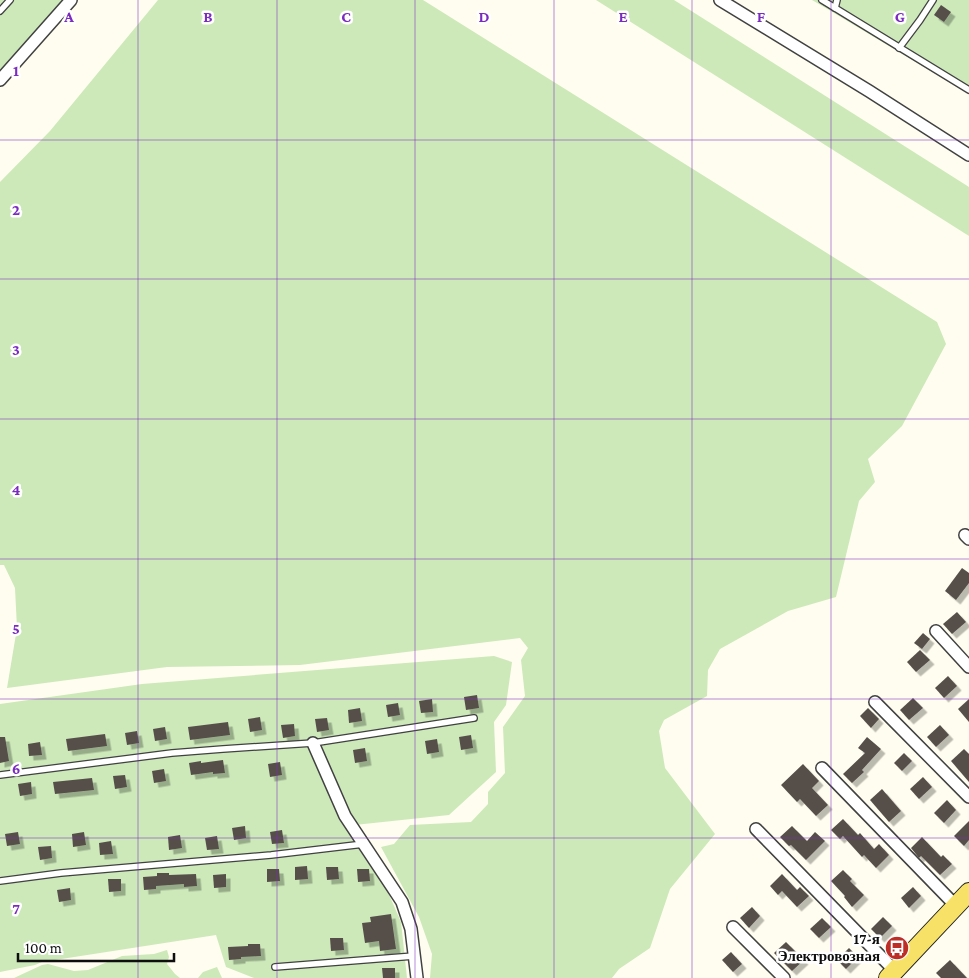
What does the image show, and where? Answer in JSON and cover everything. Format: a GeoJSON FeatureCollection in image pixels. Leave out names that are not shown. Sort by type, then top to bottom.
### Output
{"type":"FeatureCollection","features":[{"type":"Feature","properties":{"kind":"main road"},"geometry":{"type":"LineString","coordinates":[[891,974],[969,892]]}},
{"type":"Feature","properties":{"kind":"street"},"geometry":{"type":"LineString","coordinates":[[0,80],[72,0]]}},
{"type":"Feature","properties":{"kind":"street"},"geometry":{"type":"LineString","coordinates":[[720,0],[969,155]]}},
{"type":"Feature","properties":{"kind":"street"},"geometry":{"type":"LineString","coordinates":[[936,631],[969,667]]}},
{"type":"Feature","properties":{"kind":"street"},"geometry":{"type":"LineString","coordinates":[[875,702],[969,796]]}},
{"type":"Feature","properties":{"kind":"street"},"geometry":{"type":"LineString","coordinates":[[313,743],[345,816],[402,902],[411,929],[417,978]]}},
{"type":"Feature","properties":{"kind":"street"},"geometry":{"type":"LineString","coordinates":[[822,768],[956,906]]}},
{"type":"Feature","properties":{"kind":"street"},"geometry":{"type":"LineString","coordinates":[[756,829],[891,974]]}},
{"type":"Feature","properties":{"kind":"street"},"geometry":{"type":"LineString","coordinates":[[733,927],[784,978]]}},
{"type":"Feature","properties":{"kind":"lane"},"geometry":{"type":"LineString","coordinates":[[0,11],[10,0]]}},
{"type":"Feature","properties":{"kind":"lane"},"geometry":{"type":"LineString","coordinates":[[822,0],[969,90]]}},
{"type":"Feature","properties":{"kind":"lane"},"geometry":{"type":"LineString","coordinates":[[835,8],[837,0]]}},
{"type":"Feature","properties":{"kind":"lane"},"geometry":{"type":"LineString","coordinates":[[899,48],[934,0]]}},
{"type":"Feature","properties":{"kind":"lane"},"geometry":{"type":"LineString","coordinates":[[0,775],[172,753],[313,743],[474,718]]}},
{"type":"Feature","properties":{"kind":"lane"},"geometry":{"type":"LineString","coordinates":[[0,881],[61,873],[271,855],[364,844]]}},
{"type":"Feature","properties":{"kind":"lane"},"geometry":{"type":"LineString","coordinates":[[275,967],[414,956]]}},
{"type":"Feature","properties":{"kind":"green space"},"geometry":{"type":"Polygon","coordinates":[[[0,0],[63,0],[0,70],[0,0]]]}},
{"type":"Feature","properties":{"kind":"green space"},"geometry":{"type":"Polygon","coordinates":[[[158,0],[423,0],[937,322],[946,344],[902,426],[868,459],[875,482],[859,501],[836,597],[788,611],[720,649],[708,670],[707,696],[664,720],[659,731],[665,768],[715,834],[670,889],[650,948],[619,969],[612,978],[430,978],[432,954],[419,917],[381,847],[394,844],[410,825],[471,822],[488,804],[488,792],[505,773],[503,727],[525,696],[521,660],[528,648],[520,638],[300,665],[167,667],[7,688],[17,628],[15,588],[4,565],[0,565],[0,182],[50,131],[158,0]]]}},
{"type":"Feature","properties":{"kind":"green space"},"geometry":{"type":"Polygon","coordinates":[[[596,0],[674,0],[969,187],[969,236],[596,0]]]}},
{"type":"Feature","properties":{"kind":"green space"},"geometry":{"type":"Polygon","coordinates":[[[812,0],[969,0],[969,94],[824,7],[812,0]]]}},
{"type":"Feature","properties":{"kind":"green space"},"geometry":{"type":"Polygon","coordinates":[[[494,656],[512,662],[506,705],[494,722],[496,772],[449,815],[345,826],[387,890],[401,922],[407,978],[254,978],[226,967],[216,935],[42,962],[0,972],[0,704],[142,684],[494,656]]]}},
{"type":"Feature","properties":{"kind":"green space"},"geometry":{"type":"Polygon","coordinates":[[[167,950],[169,957],[167,964],[180,978],[14,978],[42,965],[48,964],[74,971],[88,970],[122,956],[154,954],[167,950]]]}},
{"type":"Feature","properties":{"kind":"green space"},"geometry":{"type":"Polygon","coordinates":[[[217,967],[222,978],[198,978],[203,972],[217,967]]]}},
{"type":"Feature","properties":{"kind":"building"},"geometry":{"type":"Polygon","coordinates":[[[941,5],[951,12],[944,22],[934,15],[941,5]]]}},
{"type":"Feature","properties":{"kind":"building"},"geometry":{"type":"Polygon","coordinates":[[[962,568],[969,573],[969,583],[956,600],[945,591],[962,568]]]}},
{"type":"Feature","properties":{"kind":"building"},"geometry":{"type":"Polygon","coordinates":[[[957,612],[966,622],[952,634],[943,624],[957,612]]]}},
{"type":"Feature","properties":{"kind":"building"},"geometry":{"type":"Polygon","coordinates":[[[923,633],[930,639],[922,649],[914,643],[923,633]]]}},
{"type":"Feature","properties":{"kind":"building"},"geometry":{"type":"Polygon","coordinates":[[[920,650],[930,660],[916,672],[907,662],[920,650]]]}},
{"type":"Feature","properties":{"kind":"building"},"geometry":{"type":"Polygon","coordinates":[[[948,676],[957,686],[944,698],[935,688],[948,676]]]}},
{"type":"Feature","properties":{"kind":"building"},"geometry":{"type":"Polygon","coordinates":[[[477,695],[479,708],[466,710],[464,697],[477,695]]]}},
{"type":"Feature","properties":{"kind":"building"},"geometry":{"type":"Polygon","coordinates":[[[913,698],[923,708],[909,720],[900,710],[913,698]]]}},
{"type":"Feature","properties":{"kind":"building"},"geometry":{"type":"Polygon","coordinates":[[[432,699],[433,712],[421,713],[419,701],[432,699]]]}},
{"type":"Feature","properties":{"kind":"building"},"geometry":{"type":"Polygon","coordinates":[[[969,699],[969,722],[958,709],[969,699]]]}},
{"type":"Feature","properties":{"kind":"building"},"geometry":{"type":"Polygon","coordinates":[[[398,703],[400,715],[388,717],[386,705],[398,703]]]}},
{"type":"Feature","properties":{"kind":"building"},"geometry":{"type":"Polygon","coordinates":[[[360,708],[362,721],[349,723],[348,710],[360,708]]]}},
{"type":"Feature","properties":{"kind":"building"},"geometry":{"type":"Polygon","coordinates":[[[868,708],[879,719],[871,728],[860,716],[868,708]]]}},
{"type":"Feature","properties":{"kind":"building"},"geometry":{"type":"Polygon","coordinates":[[[260,717],[262,730],[250,732],[248,719],[260,717]]]}},
{"type":"Feature","properties":{"kind":"building"},"geometry":{"type":"Polygon","coordinates":[[[327,718],[329,730],[317,732],[315,719],[327,718]]]}},
{"type":"Feature","properties":{"kind":"building"},"geometry":{"type":"Polygon","coordinates":[[[228,722],[230,735],[190,740],[188,727],[228,722]]]}},
{"type":"Feature","properties":{"kind":"building"},"geometry":{"type":"Polygon","coordinates":[[[294,724],[295,736],[283,738],[281,725],[294,724]]]}},
{"type":"Feature","properties":{"kind":"building"},"geometry":{"type":"Polygon","coordinates":[[[940,725],[949,735],[936,747],[927,737],[940,725]]]}},
{"type":"Feature","properties":{"kind":"building"},"geometry":{"type":"Polygon","coordinates":[[[165,727],[167,739],[155,741],[153,729],[165,727]]]}},
{"type":"Feature","properties":{"kind":"building"},"geometry":{"type":"Polygon","coordinates":[[[137,731],[139,743],[127,745],[125,733],[137,731]]]}},
{"type":"Feature","properties":{"kind":"building"},"geometry":{"type":"Polygon","coordinates":[[[105,734],[107,746],[68,751],[66,739],[105,734]]]}},
{"type":"Feature","properties":{"kind":"building"},"geometry":{"type":"Polygon","coordinates":[[[471,735],[473,748],[461,750],[459,737],[471,735]]]}},
{"type":"Feature","properties":{"kind":"building"},"geometry":{"type":"Polygon","coordinates":[[[0,737],[5,737],[9,761],[0,763],[0,737]]]}},
{"type":"Feature","properties":{"kind":"building"},"geometry":{"type":"Polygon","coordinates":[[[867,737],[881,749],[862,770],[864,772],[852,783],[843,774],[865,753],[858,748],[867,737]]]}},
{"type":"Feature","properties":{"kind":"building"},"geometry":{"type":"Polygon","coordinates":[[[437,739],[439,752],[427,754],[425,741],[437,739]]]}},
{"type":"Feature","properties":{"kind":"building"},"geometry":{"type":"Polygon","coordinates":[[[40,742],[42,755],[29,756],[28,744],[40,742]]]}},
{"type":"Feature","properties":{"kind":"building"},"geometry":{"type":"Polygon","coordinates":[[[365,748],[367,761],[355,763],[353,750],[365,748]]]}},
{"type":"Feature","properties":{"kind":"building"},"geometry":{"type":"Polygon","coordinates":[[[964,749],[969,754],[969,782],[951,761],[964,749]]]}},
{"type":"Feature","properties":{"kind":"building"},"geometry":{"type":"Polygon","coordinates":[[[904,753],[912,761],[902,771],[894,763],[904,753]]]}},
{"type":"Feature","properties":{"kind":"building"},"geometry":{"type":"Polygon","coordinates":[[[223,760],[225,773],[213,774],[213,772],[191,775],[189,763],[223,760]]]}},
{"type":"Feature","properties":{"kind":"building"},"geometry":{"type":"Polygon","coordinates":[[[280,762],[282,775],[270,777],[268,764],[280,762]]]}},
{"type":"Feature","properties":{"kind":"building"},"geometry":{"type":"Polygon","coordinates":[[[803,764],[819,781],[812,788],[828,805],[816,816],[800,799],[797,802],[781,785],[803,764]]]}},
{"type":"Feature","properties":{"kind":"building"},"geometry":{"type":"Polygon","coordinates":[[[164,769],[166,781],[154,783],[152,771],[164,769]]]}},
{"type":"Feature","properties":{"kind":"building"},"geometry":{"type":"Polygon","coordinates":[[[125,775],[127,787],[115,789],[113,776],[125,775]]]}},
{"type":"Feature","properties":{"kind":"building"},"geometry":{"type":"Polygon","coordinates":[[[923,777],[932,787],[919,799],[910,789],[923,777]]]}},
{"type":"Feature","properties":{"kind":"building"},"geometry":{"type":"Polygon","coordinates":[[[92,778],[94,790],[55,794],[53,782],[92,778]]]}},
{"type":"Feature","properties":{"kind":"building"},"geometry":{"type":"Polygon","coordinates":[[[31,782],[32,794],[20,796],[18,784],[31,782]]]}},
{"type":"Feature","properties":{"kind":"building"},"geometry":{"type":"Polygon","coordinates":[[[882,789],[901,811],[889,822],[870,800],[882,789]]]}},
{"type":"Feature","properties":{"kind":"building"},"geometry":{"type":"Polygon","coordinates":[[[947,800],[956,810],[944,823],[934,813],[947,800]]]}},
{"type":"Feature","properties":{"kind":"building"},"geometry":{"type":"Polygon","coordinates":[[[843,819],[858,835],[860,833],[874,849],[879,844],[889,855],[876,868],[864,855],[862,857],[843,836],[840,839],[831,830],[843,819]]]}},
{"type":"Feature","properties":{"kind":"building"},"geometry":{"type":"Polygon","coordinates":[[[969,821],[969,840],[964,846],[954,836],[969,821]]]}},
{"type":"Feature","properties":{"kind":"building"},"geometry":{"type":"Polygon","coordinates":[[[245,826],[246,838],[234,840],[232,828],[245,826]]]}},
{"type":"Feature","properties":{"kind":"building"},"geometry":{"type":"Polygon","coordinates":[[[792,826],[807,841],[815,832],[825,841],[806,860],[780,837],[792,826]]]}},
{"type":"Feature","properties":{"kind":"building"},"geometry":{"type":"Polygon","coordinates":[[[282,830],[284,843],[272,844],[270,832],[282,830]]]}},
{"type":"Feature","properties":{"kind":"building"},"geometry":{"type":"Polygon","coordinates":[[[18,832],[20,844],[7,846],[5,834],[18,832]]]}},
{"type":"Feature","properties":{"kind":"building"},"geometry":{"type":"Polygon","coordinates":[[[84,832],[86,845],[73,847],[72,834],[84,832]]]}},
{"type":"Feature","properties":{"kind":"building"},"geometry":{"type":"Polygon","coordinates":[[[180,835],[182,848],[169,850],[168,837],[180,835]]]}},
{"type":"Feature","properties":{"kind":"building"},"geometry":{"type":"Polygon","coordinates":[[[217,836],[219,849],[207,850],[205,838],[217,836]]]}},
{"type":"Feature","properties":{"kind":"building"},"geometry":{"type":"Polygon","coordinates":[[[922,837],[941,857],[943,855],[952,864],[940,875],[921,856],[919,858],[911,848],[922,837]]]}},
{"type":"Feature","properties":{"kind":"building"},"geometry":{"type":"Polygon","coordinates":[[[111,841],[113,854],[100,855],[99,843],[111,841]]]}},
{"type":"Feature","properties":{"kind":"building"},"geometry":{"type":"Polygon","coordinates":[[[51,846],[52,858],[40,860],[38,847],[51,846]]]}},
{"type":"Feature","properties":{"kind":"building"},"geometry":{"type":"Polygon","coordinates":[[[307,866],[308,879],[295,880],[295,867],[307,866]]]}},
{"type":"Feature","properties":{"kind":"building"},"geometry":{"type":"Polygon","coordinates":[[[326,867],[338,867],[339,879],[327,880],[326,867]]]}},
{"type":"Feature","properties":{"kind":"building"},"geometry":{"type":"Polygon","coordinates":[[[267,869],[279,869],[280,881],[267,882],[267,869]]]}},
{"type":"Feature","properties":{"kind":"building"},"geometry":{"type":"Polygon","coordinates":[[[357,869],[369,869],[370,881],[358,882],[357,869]]]}},
{"type":"Feature","properties":{"kind":"building"},"geometry":{"type":"Polygon","coordinates":[[[843,870],[852,879],[850,881],[864,895],[852,907],[831,881],[843,870]]]}},
{"type":"Feature","properties":{"kind":"building"},"geometry":{"type":"Polygon","coordinates":[[[157,873],[169,873],[169,875],[196,874],[197,886],[184,887],[184,884],[156,886],[156,889],[144,890],[143,877],[157,876],[157,873]]]}},
{"type":"Feature","properties":{"kind":"building"},"geometry":{"type":"Polygon","coordinates":[[[226,874],[226,887],[214,888],[213,875],[226,874]]]}},
{"type":"Feature","properties":{"kind":"building"},"geometry":{"type":"Polygon","coordinates":[[[782,874],[797,890],[800,887],[809,896],[797,907],[782,891],[778,895],[770,886],[782,874]]]}},
{"type":"Feature","properties":{"kind":"building"},"geometry":{"type":"Polygon","coordinates":[[[108,879],[121,879],[121,891],[109,892],[108,879]]]}},
{"type":"Feature","properties":{"kind":"building"},"geometry":{"type":"Polygon","coordinates":[[[913,887],[921,896],[909,908],[901,898],[913,887]]]}},
{"type":"Feature","properties":{"kind":"building"},"geometry":{"type":"Polygon","coordinates":[[[70,888],[71,900],[59,902],[57,890],[70,888]]]}},
{"type":"Feature","properties":{"kind":"building"},"geometry":{"type":"Polygon","coordinates":[[[752,907],[760,916],[749,928],[740,918],[752,907]]]}},
{"type":"Feature","properties":{"kind":"building"},"geometry":{"type":"Polygon","coordinates":[[[391,914],[396,949],[380,951],[379,941],[365,943],[362,923],[371,922],[370,917],[391,914]]]}},
{"type":"Feature","properties":{"kind":"building"},"geometry":{"type":"Polygon","coordinates":[[[883,917],[892,926],[880,938],[871,929],[883,917]]]}},
{"type":"Feature","properties":{"kind":"building"},"geometry":{"type":"Polygon","coordinates":[[[822,918],[831,927],[819,938],[810,929],[822,918]]]}},
{"type":"Feature","properties":{"kind":"building"},"geometry":{"type":"Polygon","coordinates":[[[330,938],[343,938],[344,950],[331,951],[330,938]]]}},
{"type":"Feature","properties":{"kind":"building"},"geometry":{"type":"Polygon","coordinates":[[[786,942],[804,960],[792,971],[774,953],[786,942]]]}},
{"type":"Feature","properties":{"kind":"building"},"geometry":{"type":"Polygon","coordinates":[[[248,944],[260,944],[261,956],[229,960],[228,947],[248,946],[248,944]]]}},
{"type":"Feature","properties":{"kind":"building"},"geometry":{"type":"Polygon","coordinates":[[[849,948],[858,957],[846,969],[837,960],[849,948]]]}},
{"type":"Feature","properties":{"kind":"building"},"geometry":{"type":"Polygon","coordinates":[[[731,952],[742,964],[733,972],[722,960],[731,952]]]}},
{"type":"Feature","properties":{"kind":"building"},"geometry":{"type":"Polygon","coordinates":[[[950,960],[967,978],[941,978],[936,973],[950,960]]]}},
{"type":"Feature","properties":{"kind":"building"},"geometry":{"type":"Polygon","coordinates":[[[382,968],[395,968],[395,978],[383,978],[382,968]]]}},
{"type":"Feature","properties":{"kind":"place","name":"17-я Электровозная"},"geometry":{"type":"Point","coordinates":[897,948]}}]}
